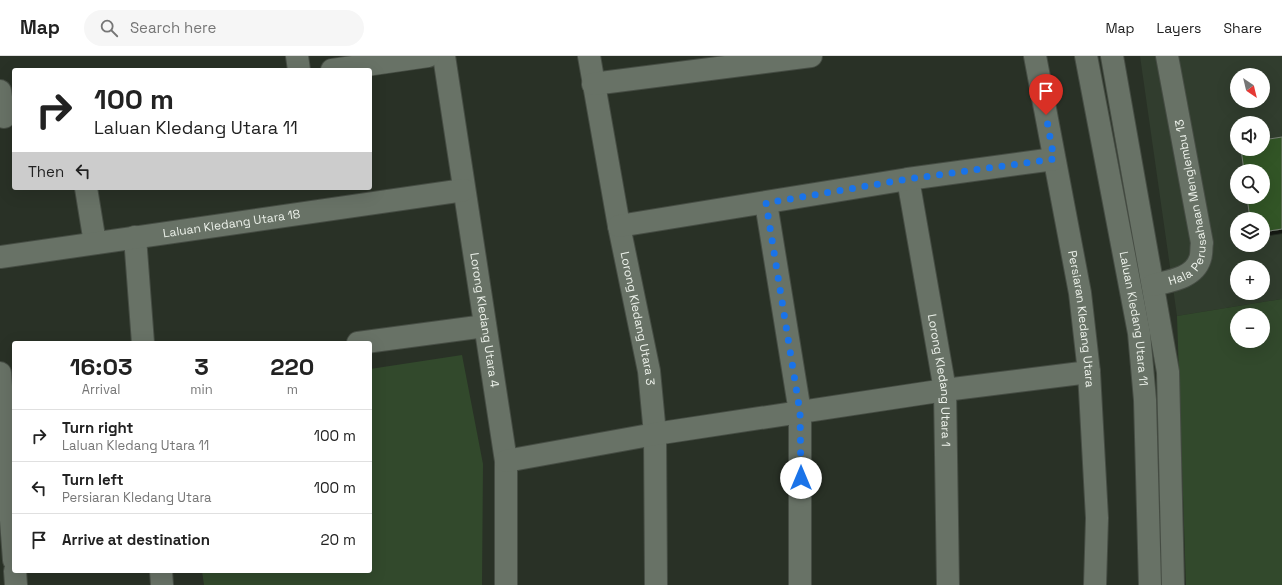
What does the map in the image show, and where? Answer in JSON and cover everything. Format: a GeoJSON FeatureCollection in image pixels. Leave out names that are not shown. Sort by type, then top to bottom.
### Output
{"type":"FeatureCollection","features":[{"type":"Feature","properties":{"kind":"street"},"geometry":{"type":"LineString","coordinates":[[297,56],[299,68]]}},
{"type":"Feature","properties":{"kind":"street"},"geometry":{"type":"LineString","coordinates":[[346,68],[428,56]]}},
{"type":"Feature","properties":{"kind":"street","name":"Lorong Kledang Utara 4"},"geometry":{"type":"LineString","coordinates":[[444,56],[506,461],[506,585]]}},
{"type":"Feature","properties":{"kind":"street","name":"Lorong Kledang Utara 3"},"geometry":{"type":"LineString","coordinates":[[589,56],[619,226],[649,370],[655,434],[656,585]]}},
{"type":"Feature","properties":{"kind":"street"},"geometry":{"type":"LineString","coordinates":[[593,84],[811,56]]}},
{"type":"Feature","properties":{"kind":"street","name":"Persiaran Kledang Utara"},"geometry":{"type":"LineString","coordinates":[[1035,56],[1080,293],[1089,372],[1097,518],[1096,585]]}},
{"type":"Feature","properties":{"kind":"street","name":"Laluan Kledang Utara 11"},"geometry":{"type":"LineString","coordinates":[[1086,56],[1139,333],[1145,400],[1150,585]]}},
{"type":"Feature","properties":{"kind":"street","name":"Laluan Kledang Utara 11"},"geometry":{"type":"LineString","coordinates":[[1112,56],[1168,372],[1172,585]]}},
{"type":"Feature","properties":{"kind":"street","name":"Hala Perusahaan Menglembu 13"},"geometry":{"type":"LineString","coordinates":[[1153,285],[1179,278],[1192,272],[1200,258],[1202,243],[1167,56]]}},
{"type":"Feature","properties":{"kind":"street"},"geometry":{"type":"LineString","coordinates":[[0,91],[6,117]]}},
{"type":"Feature","properties":{"kind":"street"},"geometry":{"type":"LineString","coordinates":[[619,226],[908,179],[1054,159]]}},
{"type":"Feature","properties":{"kind":"street","name":"Lorong Kledang Utara 1"},"geometry":{"type":"LineString","coordinates":[[908,179],[945,390],[948,585]]}},
{"type":"Feature","properties":{"kind":"street"},"geometry":{"type":"LineString","coordinates":[[86,190],[95,243]]}},
{"type":"Feature","properties":{"kind":"street","name":"Laluan Kledang Utara 18"},"geometry":{"type":"LineString","coordinates":[[0,257],[464,190]]}},
{"type":"Feature","properties":{"kind":"street"},"geometry":{"type":"LineString","coordinates":[[766,203],[800,412],[800,585]]}},
{"type":"Feature","properties":{"kind":"street"},"geometry":{"type":"LineString","coordinates":[[135,237],[143,341]]}},
{"type":"Feature","properties":{"kind":"street"},"geometry":{"type":"LineString","coordinates":[[372,341],[485,326]]}},
{"type":"Feature","properties":{"kind":"street"},"geometry":{"type":"LineString","coordinates":[[506,461],[655,434],[945,390],[1089,372]]}},
{"type":"Feature","properties":{"kind":"street"},"geometry":{"type":"LineString","coordinates":[[0,373],[3,461],[9,531],[12,548]]}},
{"type":"Feature","properties":{"kind":"street"},"geometry":{"type":"LineString","coordinates":[[15,573],[16,585]]}},
{"type":"Feature","properties":{"kind":"street"},"geometry":{"type":"LineString","coordinates":[[161,573],[162,585]]}},
{"type":"Feature","properties":{"kind":"shaded area"},"geometry":{"type":"Polygon","coordinates":[[[1140,56],[1282,56],[1282,299],[1177,316],[1140,56]]]}},
{"type":"Feature","properties":{"kind":"green space"},"geometry":{"type":"Polygon","coordinates":[[[1282,299],[1282,585],[1186,585],[1177,316],[1282,299]]]}},
{"type":"Feature","properties":{"kind":"green space"},"geometry":{"type":"Polygon","coordinates":[[[462,355],[483,464],[482,585],[204,585],[202,573],[372,573],[372,369],[462,355]]]}},
{"type":"Feature","properties":{"kind":"building"},"geometry":{"type":"Polygon","coordinates":[[[1282,137],[1282,229],[1270,231],[1270,212],[1249,212],[1248,204],[1270,204],[1270,164],[1243,164],[1242,156],[1270,156],[1270,139],[1282,137]]]}},
{"type":"Feature","properties":{"kind":"route"},"geometry":{"type":"LineString","coordinates":[[801,478],[800,412],[766,203],[908,179],[1054,159],[1046,115]]}}]}
